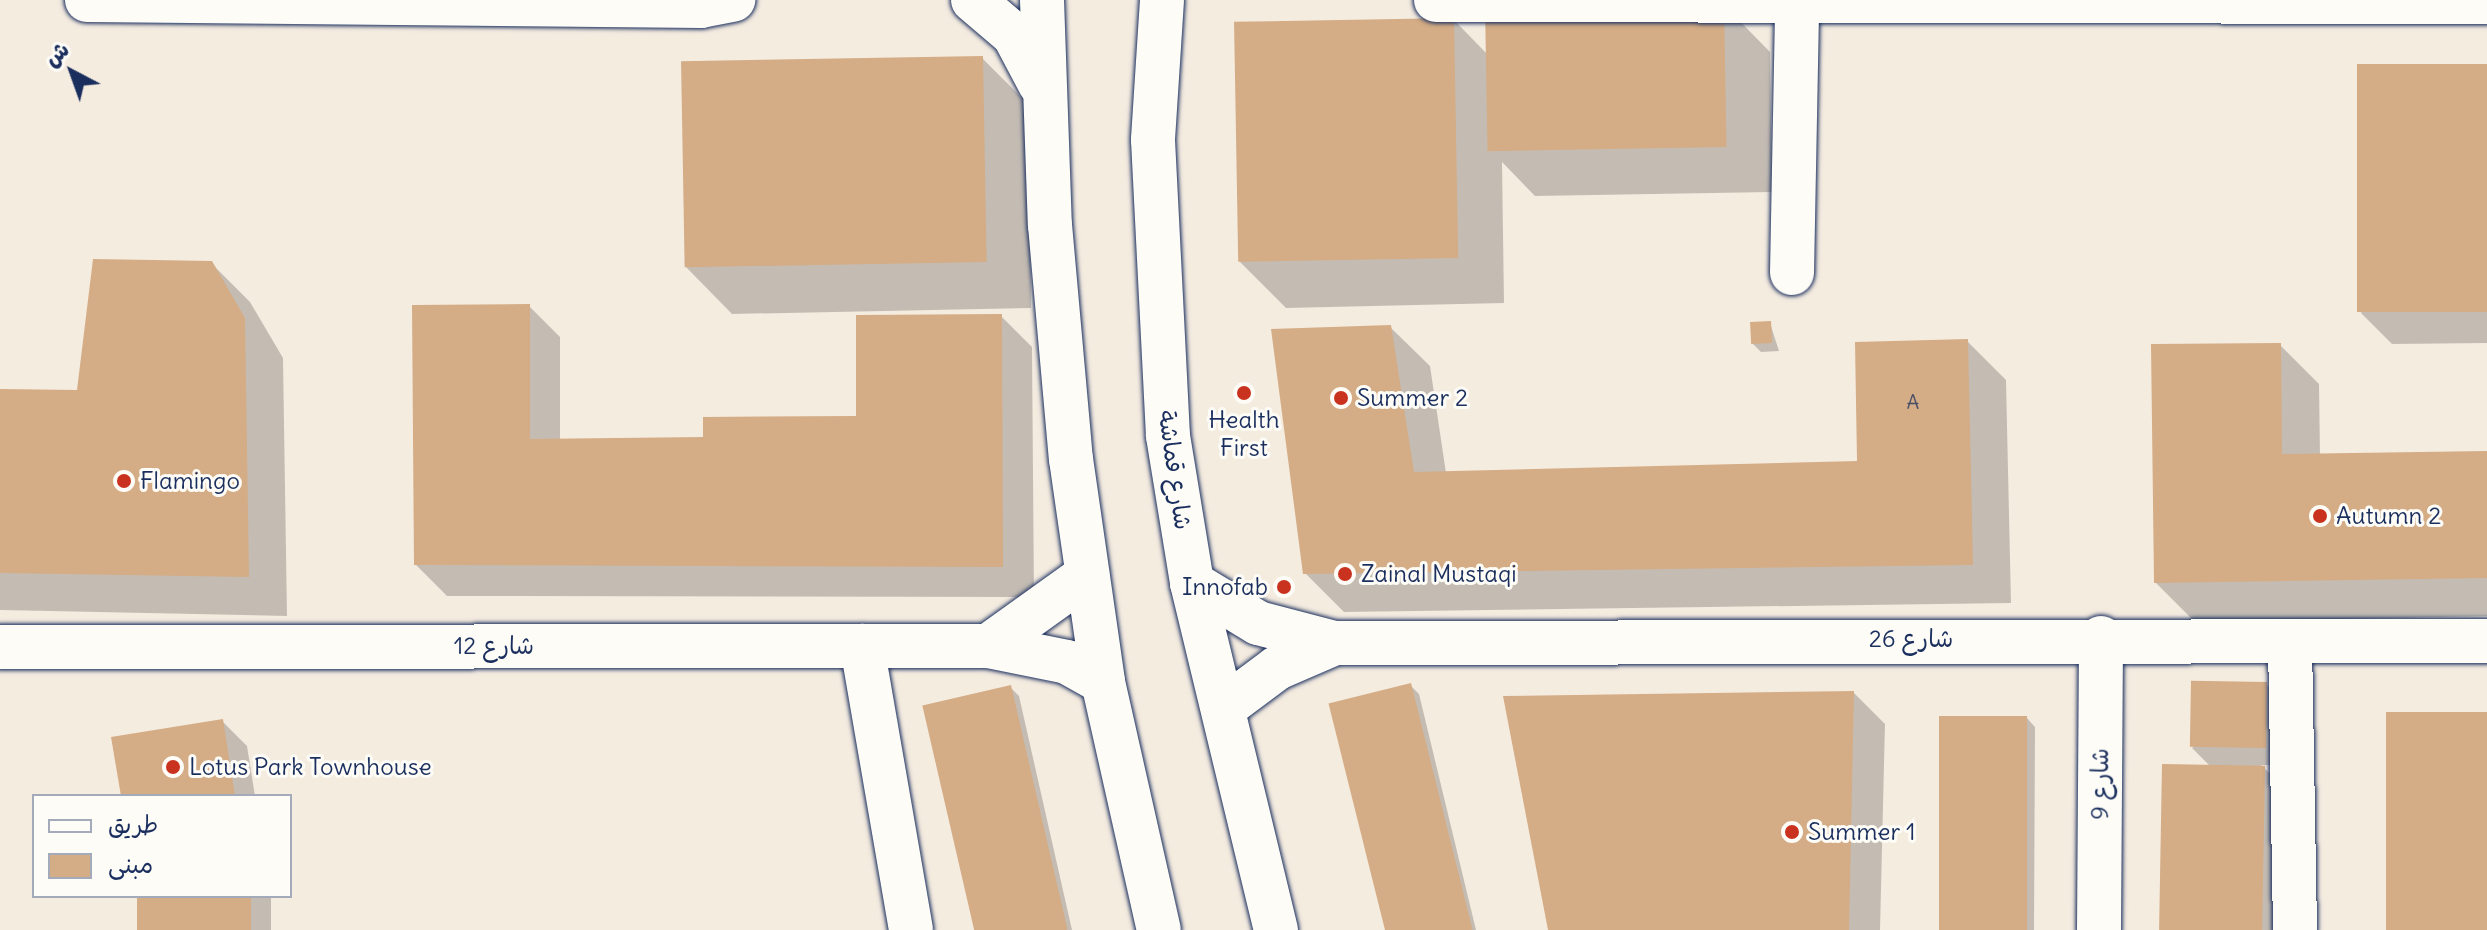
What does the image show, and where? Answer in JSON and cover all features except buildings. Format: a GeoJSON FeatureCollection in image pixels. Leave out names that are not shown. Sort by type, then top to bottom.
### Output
{"type":"FeatureCollection","features":[{"type":"Feature","properties":{"kind":"street"},"geometry":{"type":"LineString","coordinates":[[87,0],[686,6],[733,0]]}},
{"type":"Feature","properties":{"kind":"street"},"geometry":{"type":"LineString","coordinates":[[973,0],[1014,35],[1045,100]]}},
{"type":"Feature","properties":{"kind":"street"},"geometry":{"type":"LineString","coordinates":[[1042,0],[1059,342],[1087,575],[1103,682],[1159,930]]}},
{"type":"Feature","properties":{"kind":"street","name":"شارع قماشة"},"geometry":{"type":"LineString","coordinates":[[1162,0],[1153,140],[1155,288],[1168,436],[1192,583],[1226,706],[1276,930]]}},
{"type":"Feature","properties":{"kind":"street"},"geometry":{"type":"LineString","coordinates":[[1436,0],[2487,2]]}},
{"type":"Feature","properties":{"kind":"street"},"geometry":{"type":"LineString","coordinates":[[1792,273],[1797,3]]}},
{"type":"Feature","properties":{"kind":"street"},"geometry":{"type":"LineString","coordinates":[[988,646],[1087,575]]}},
{"type":"Feature","properties":{"kind":"street","name":"شارع 26"},"geometry":{"type":"LineString","coordinates":[[1192,583],[1258,623],[1335,643],[2101,638],[2290,642],[2487,641]]}},
{"type":"Feature","properties":{"kind":"street","name":"شارع 9"},"geometry":{"type":"LineString","coordinates":[[2099,930],[2101,638]]}},
{"type":"Feature","properties":{"kind":"street"},"geometry":{"type":"LineString","coordinates":[[2290,642],[2295,930]]}},
{"type":"Feature","properties":{"kind":"street","name":"شارع 26"},"geometry":{"type":"LineString","coordinates":[[1226,706],[1277,668],[1335,643]]}},
{"type":"Feature","properties":{"kind":"street"},"geometry":{"type":"LineString","coordinates":[[862,646],[911,930]]}},
{"type":"Feature","properties":{"kind":"street","name":"شارع 12"},"geometry":{"type":"LineString","coordinates":[[0,647],[988,646],[1067,662],[1103,682]]}},
{"type":"Feature","properties":{"kind":"place","name":"Health First"},"geometry":{"type":"Point","coordinates":[1244,393]}},
{"type":"Feature","properties":{"kind":"place","name":"Summer 2"},"geometry":{"type":"Point","coordinates":[1341,398]}},
{"type":"Feature","properties":{"kind":"place","name":"Flamingo"},"geometry":{"type":"Point","coordinates":[124,481]}},
{"type":"Feature","properties":{"kind":"place","name":"Autumn 2"},"geometry":{"type":"Point","coordinates":[2320,516]}},
{"type":"Feature","properties":{"kind":"place","name":"Zainal Mustaqi"},"geometry":{"type":"Point","coordinates":[1345,574]}},
{"type":"Feature","properties":{"kind":"place","name":"Innofab"},"geometry":{"type":"Point","coordinates":[1284,587]}},
{"type":"Feature","properties":{"kind":"place","name":"Lotus Park Townhouse"},"geometry":{"type":"Point","coordinates":[173,767]}},
{"type":"Feature","properties":{"kind":"place","name":"Summer 1"},"geometry":{"type":"Point","coordinates":[1792,832]}}]}
